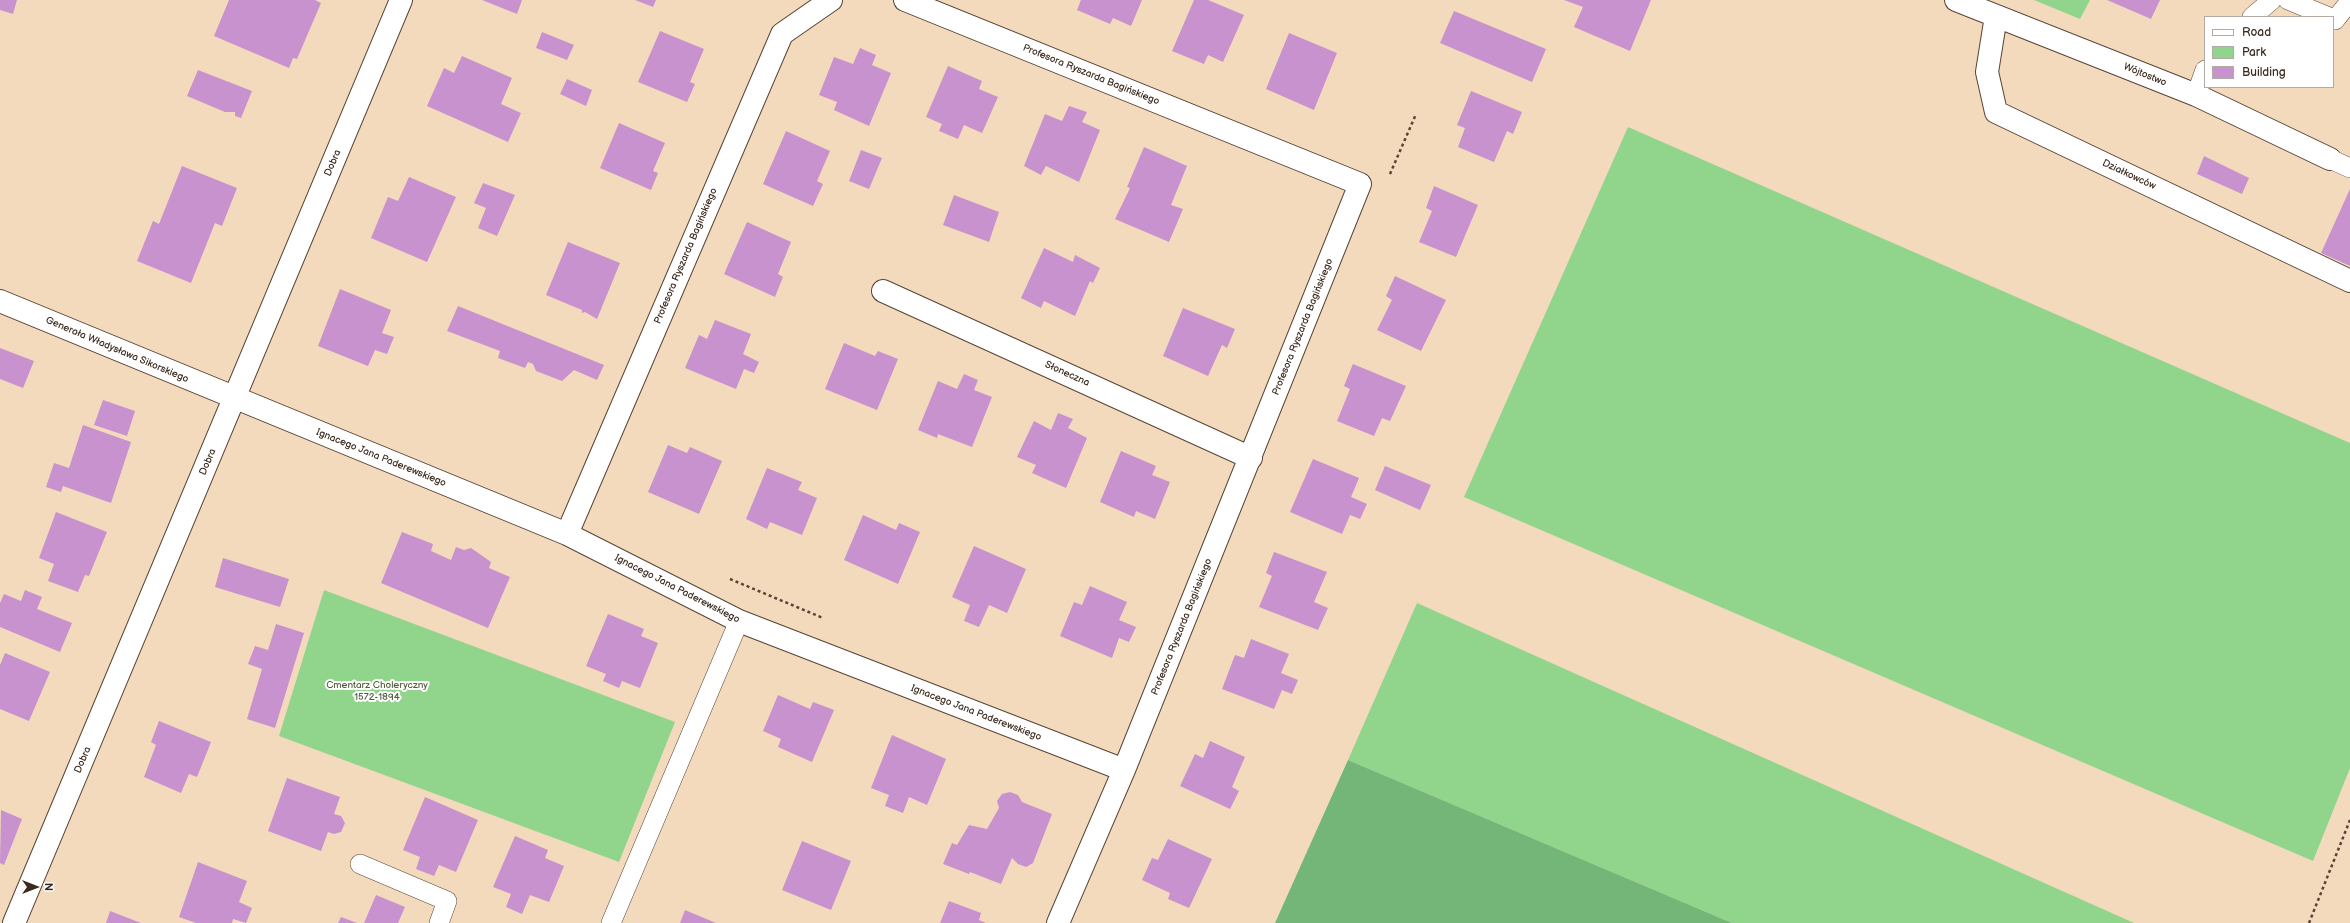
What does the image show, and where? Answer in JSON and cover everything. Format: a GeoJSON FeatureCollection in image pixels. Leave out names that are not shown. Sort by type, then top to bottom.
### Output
{"type":"FeatureCollection","features":[{"type":"Feature","properties":{"kind":"street","name":"Dobra"},"geometry":{"type":"LineString","coordinates":[[14,923],[401,0]]}},
{"type":"Feature","properties":{"kind":"street","name":"Profesora Ryszarda Bagińskiego"},"geometry":{"type":"LineString","coordinates":[[567,534],[782,34],[831,0]]}},
{"type":"Feature","properties":{"kind":"street","name":"Profesora Ryszarda Bagińskiego"},"geometry":{"type":"LineString","coordinates":[[905,0],[1360,184],[1251,458],[1124,770],[1058,923]]}},
{"type":"Feature","properties":{"kind":"street","name":"Wójtostwo"},"geometry":{"type":"LineString","coordinates":[[1956,0],[2196,95],[2330,159]]}},
{"type":"Feature","properties":{"kind":"street","name":"Działkowców"},"geometry":{"type":"LineString","coordinates":[[1996,16],[1987,72],[1996,112],[2350,281]]}},
{"type":"Feature","properties":{"kind":"street","name":"Słoneczna"},"geometry":{"type":"LineString","coordinates":[[883,291],[1251,458]]}},
{"type":"Feature","properties":{"kind":"street","name":"Generała Władysława Sikorskiego"},"geometry":{"type":"LineString","coordinates":[[0,302],[233,399]]}},
{"type":"Feature","properties":{"kind":"street","name":"Ignacego Jana Paderewskiego"},"geometry":{"type":"LineString","coordinates":[[233,399],[567,534],[739,621],[1124,770]]}},
{"type":"Feature","properties":{"kind":"lane"},"geometry":{"type":"LineString","coordinates":[[2253,16],[2272,0]]}},
{"type":"Feature","properties":{"kind":"lane"},"geometry":{"type":"LineString","coordinates":[[2288,0],[2327,16]]}},
{"type":"Feature","properties":{"kind":"lane"},"geometry":{"type":"LineString","coordinates":[[2334,20],[2350,1]]}},
{"type":"Feature","properties":{"kind":"lane"},"geometry":{"type":"LineString","coordinates":[[2196,95],[2204,73]]}},
{"type":"Feature","properties":{"kind":"lane"},"geometry":{"type":"LineString","coordinates":[[2330,159],[2350,168]]}},
{"type":"Feature","properties":{"kind":"lane"},"geometry":{"type":"LineString","coordinates":[[611,923],[739,621]]}},
{"type":"Feature","properties":{"kind":"lane"},"geometry":{"type":"LineString","coordinates":[[360,864],[447,901],[439,923]]}},
{"type":"Feature","properties":{"kind":"path"},"geometry":{"type":"LineString","coordinates":[[725,577],[826,619]]}},
{"type":"Feature","properties":{"kind":"path"},"geometry":{"type":"LineString","coordinates":[[2309,923],[2350,820]]}},
{"type":"Feature","properties":{"kind":"green space"},"geometry":{"type":"Polygon","coordinates":[[[2034,0],[2090,0],[2080,19],[2034,0]]]}},
{"type":"Feature","properties":{"kind":"green space"},"geometry":{"type":"Polygon","coordinates":[[[1628,127],[2350,443],[2350,768],[2313,861],[1464,497],[1628,127]]]}},
{"type":"Feature","properties":{"kind":"green space","name":"Cmentarz Choleryczny 1572-1894"},"geometry":{"type":"Polygon","coordinates":[[[324,590],[675,722],[619,862],[279,736],[324,590]]]}},
{"type":"Feature","properties":{"kind":"green space"},"geometry":{"type":"Polygon","coordinates":[[[1417,603],[2134,923],[1732,923],[1348,760],[1417,603]]]}},
{"type":"Feature","properties":{"kind":"green space"},"geometry":{"type":"Polygon","coordinates":[[[1348,760],[1732,923],[1275,923],[1348,760]]]}},
{"type":"Feature","properties":{"kind":"building"},"geometry":{"type":"Polygon","coordinates":[[[0,0],[17,0],[13,14],[0,10],[0,0]]]}},
{"type":"Feature","properties":{"kind":"building"},"geometry":{"type":"Polygon","coordinates":[[[229,0],[315,0],[321,3],[297,59],[293,58],[289,68],[214,36],[229,0]]]}},
{"type":"Feature","properties":{"kind":"building"},"geometry":{"type":"Polygon","coordinates":[[[482,0],[522,0],[517,14],[482,0]]]}},
{"type":"Feature","properties":{"kind":"building"},"geometry":{"type":"Polygon","coordinates":[[[635,0],[656,0],[653,7],[635,0]]]}},
{"type":"Feature","properties":{"kind":"building"},"geometry":{"type":"Polygon","coordinates":[[[1081,0],[1142,0],[1131,26],[1113,18],[1110,24],[1077,10],[1081,0]]]}},
{"type":"Feature","properties":{"kind":"building"},"geometry":{"type":"Polygon","coordinates":[[[1194,0],[1208,0],[1244,15],[1223,62],[1208,55],[1204,64],[1172,51],[1194,0]]]}},
{"type":"Feature","properties":{"kind":"building"},"geometry":{"type":"Polygon","coordinates":[[[1564,0],[1651,0],[1630,51],[1574,27],[1583,7],[1564,0]]]}},
{"type":"Feature","properties":{"kind":"building"},"geometry":{"type":"Polygon","coordinates":[[[2107,0],[2160,0],[2151,19],[2107,0]]]}},
{"type":"Feature","properties":{"kind":"building"},"geometry":{"type":"Polygon","coordinates":[[[1454,11],[1546,49],[1532,82],[1440,43],[1454,11]]]}},
{"type":"Feature","properties":{"kind":"building"},"geometry":{"type":"Polygon","coordinates":[[[660,31],[704,49],[690,82],[695,84],[687,102],[638,82],[660,31]]]}},
{"type":"Feature","properties":{"kind":"building"},"geometry":{"type":"Polygon","coordinates":[[[542,32],[574,45],[567,60],[536,48],[542,32]]]}},
{"type":"Feature","properties":{"kind":"building"},"geometry":{"type":"Polygon","coordinates":[[[1289,33],[1337,53],[1314,110],[1266,89],[1289,33]]]}},
{"type":"Feature","properties":{"kind":"building"},"geometry":{"type":"Polygon","coordinates":[[[860,48],[876,55],[872,65],[891,73],[869,126],[834,110],[837,102],[819,95],[834,57],[853,64],[860,48]]]}},
{"type":"Feature","properties":{"kind":"building"},"geometry":{"type":"Polygon","coordinates":[[[462,56],[512,78],[501,104],[521,113],[508,142],[427,106],[444,68],[454,73],[462,56]]]}},
{"type":"Feature","properties":{"kind":"building"},"geometry":{"type":"Polygon","coordinates":[[[948,66],[982,81],[979,89],[998,97],[982,133],[964,125],[958,139],[939,131],[942,124],[926,117],[948,66]]]}},
{"type":"Feature","properties":{"kind":"building"},"geometry":{"type":"Polygon","coordinates":[[[198,70],[252,91],[241,118],[235,116],[235,112],[225,112],[187,96],[198,70]]]}},
{"type":"Feature","properties":{"kind":"building"},"geometry":{"type":"Polygon","coordinates":[[[567,79],[592,90],[586,106],[560,94],[567,79]]]}},
{"type":"Feature","properties":{"kind":"building"},"geometry":{"type":"Polygon","coordinates":[[[1471,91],[1522,112],[1513,134],[1507,131],[1494,162],[1458,147],[1465,128],[1457,125],[1471,91]]]}},
{"type":"Feature","properties":{"kind":"building"},"geometry":{"type":"Polygon","coordinates":[[[1069,106],[1087,112],[1082,122],[1100,130],[1079,182],[1046,166],[1041,175],[1024,166],[1045,114],[1062,121],[1069,106]]]}},
{"type":"Feature","properties":{"kind":"building"},"geometry":{"type":"Polygon","coordinates":[[[619,123],[665,143],[653,171],[658,173],[651,190],[600,168],[619,123]]]}},
{"type":"Feature","properties":{"kind":"building"},"geometry":{"type":"Polygon","coordinates":[[[786,131],[830,151],[817,181],[823,184],[813,206],[763,184],[786,131]]]}},
{"type":"Feature","properties":{"kind":"building"},"geometry":{"type":"Polygon","coordinates":[[[1144,147],[1187,166],[1171,205],[1183,209],[1169,242],[1115,219],[1130,188],[1127,187],[1144,147]]]}},
{"type":"Feature","properties":{"kind":"building"},"geometry":{"type":"Polygon","coordinates":[[[861,150],[882,158],[869,189],[849,181],[861,150]]]}},
{"type":"Feature","properties":{"kind":"building"},"geometry":{"type":"Polygon","coordinates":[[[2204,156],[2249,178],[2242,194],[2197,174],[2204,156]]]}},
{"type":"Feature","properties":{"kind":"building"},"geometry":{"type":"Polygon","coordinates":[[[182,166],[237,188],[222,226],[215,223],[191,283],[137,261],[153,221],[159,224],[182,166]]]}},
{"type":"Feature","properties":{"kind":"building"},"geometry":{"type":"Polygon","coordinates":[[[409,177],[456,197],[427,262],[371,238],[388,197],[398,201],[409,177]]]}},
{"type":"Feature","properties":{"kind":"building"},"geometry":{"type":"Polygon","coordinates":[[[483,183],[515,195],[497,236],[478,228],[486,208],[474,203],[483,183]]]}},
{"type":"Feature","properties":{"kind":"building"},"geometry":{"type":"Polygon","coordinates":[[[1434,186],[1478,205],[1456,257],[1419,242],[1432,211],[1426,208],[1434,186]]]}},
{"type":"Feature","properties":{"kind":"building"},"geometry":{"type":"Polygon","coordinates":[[[2350,189],[2350,266],[2321,253],[2350,189]]]}},
{"type":"Feature","properties":{"kind":"building"},"geometry":{"type":"Polygon","coordinates":[[[954,195],[999,212],[989,242],[943,225],[954,195]]]}},
{"type":"Feature","properties":{"kind":"building"},"geometry":{"type":"Polygon","coordinates":[[[747,222],[791,242],[778,274],[783,277],[775,297],[724,274],[747,222]]]}},
{"type":"Feature","properties":{"kind":"building"},"geometry":{"type":"Polygon","coordinates":[[[568,242],[620,263],[597,319],[585,312],[582,313],[582,310],[546,295],[568,242]]]}},
{"type":"Feature","properties":{"kind":"building"},"geometry":{"type":"Polygon","coordinates":[[[1044,248],[1073,262],[1075,255],[1100,268],[1093,283],[1090,281],[1075,316],[1044,301],[1041,308],[1021,298],[1044,248]]]}},
{"type":"Feature","properties":{"kind":"building"},"geometry":{"type":"Polygon","coordinates":[[[1395,276],[1446,300],[1421,351],[1377,330],[1392,300],[1386,296],[1395,276]]]}},
{"type":"Feature","properties":{"kind":"building"},"geometry":{"type":"Polygon","coordinates":[[[340,289],[391,310],[382,333],[394,337],[387,354],[375,350],[368,366],[318,346],[340,289]]]}},
{"type":"Feature","properties":{"kind":"building"},"geometry":{"type":"Polygon","coordinates":[[[458,306],[604,365],[597,380],[574,370],[562,381],[536,371],[533,364],[528,362],[525,368],[498,358],[500,351],[447,331],[458,306]]]}},
{"type":"Feature","properties":{"kind":"building"},"geometry":{"type":"Polygon","coordinates":[[[1183,308],[1235,329],[1227,348],[1222,345],[1208,376],[1163,356],[1183,308]]]}},
{"type":"Feature","properties":{"kind":"building"},"geometry":{"type":"Polygon","coordinates":[[[715,320],[751,334],[743,354],[759,362],[754,373],[744,369],[736,389],[685,368],[699,335],[707,339],[715,320]]]}},
{"type":"Feature","properties":{"kind":"building"},"geometry":{"type":"Polygon","coordinates":[[[844,343],[875,356],[878,351],[898,359],[877,410],[825,389],[844,343]]]}},
{"type":"Feature","properties":{"kind":"building"},"geometry":{"type":"Polygon","coordinates":[[[0,348],[34,361],[23,388],[0,379],[0,348]]]}},
{"type":"Feature","properties":{"kind":"building"},"geometry":{"type":"Polygon","coordinates":[[[1353,364],[1406,386],[1390,421],[1382,418],[1374,436],[1337,421],[1350,389],[1344,386],[1353,364]]]}},
{"type":"Feature","properties":{"kind":"building"},"geometry":{"type":"Polygon","coordinates":[[[964,374],[978,380],[974,390],[992,397],[972,447],[938,434],[937,438],[918,430],[938,381],[957,389],[964,374]]]}},
{"type":"Feature","properties":{"kind":"building"},"geometry":{"type":"Polygon","coordinates":[[[103,400],[135,411],[127,436],[94,425],[103,400]]]}},
{"type":"Feature","properties":{"kind":"building"},"geometry":{"type":"Polygon","coordinates":[[[1058,413],[1073,419],[1068,428],[1087,438],[1066,488],[1032,473],[1036,465],[1017,457],[1034,421],[1051,430],[1058,413]]]}},
{"type":"Feature","properties":{"kind":"building"},"geometry":{"type":"Polygon","coordinates":[[[83,425],[131,442],[111,503],[63,486],[61,492],[46,487],[54,463],[69,468],[83,425]]]}},
{"type":"Feature","properties":{"kind":"building"},"geometry":{"type":"Polygon","coordinates":[[[668,445],[687,453],[690,447],[722,461],[699,514],[648,492],[668,445]]]}},
{"type":"Feature","properties":{"kind":"building"},"geometry":{"type":"Polygon","coordinates":[[[1121,451],[1156,466],[1152,475],[1170,482],[1155,519],[1136,511],[1134,517],[1100,502],[1121,451]]]}},
{"type":"Feature","properties":{"kind":"building"},"geometry":{"type":"Polygon","coordinates":[[[1313,459],[1359,478],[1351,497],[1367,504],[1360,519],[1350,515],[1342,534],[1290,512],[1313,459]]]}},
{"type":"Feature","properties":{"kind":"building"},"geometry":{"type":"Polygon","coordinates":[[[1385,466],[1431,485],[1420,510],[1375,490],[1385,466]]]}},
{"type":"Feature","properties":{"kind":"building"},"geometry":{"type":"Polygon","coordinates":[[[767,468],[802,482],[798,490],[817,498],[802,535],[770,522],[767,529],[746,519],[767,468]]]}},
{"type":"Feature","properties":{"kind":"building"},"geometry":{"type":"Polygon","coordinates":[[[56,512],[107,532],[89,576],[85,575],[78,592],[48,581],[54,564],[39,558],[56,512]]]}},
{"type":"Feature","properties":{"kind":"building"},"geometry":{"type":"Polygon","coordinates":[[[863,515],[896,530],[899,523],[920,532],[898,584],[844,560],[863,515]]]}},
{"type":"Feature","properties":{"kind":"building"},"geometry":{"type":"Polygon","coordinates":[[[402,532],[433,544],[431,551],[451,560],[456,547],[464,550],[471,548],[491,562],[489,568],[510,577],[488,628],[381,583],[402,532]]]}},
{"type":"Feature","properties":{"kind":"building"},"geometry":{"type":"Polygon","coordinates":[[[974,546],[1026,569],[1007,613],[989,605],[979,627],[964,621],[970,605],[952,597],[974,546]]]}},
{"type":"Feature","properties":{"kind":"building"},"geometry":{"type":"Polygon","coordinates":[[[1274,552],[1327,572],[1314,602],[1328,608],[1318,630],[1259,607],[1272,576],[1266,573],[1274,552]]]}},
{"type":"Feature","properties":{"kind":"building"},"geometry":{"type":"Polygon","coordinates":[[[223,558],[289,579],[280,607],[215,587],[223,558]]]}},
{"type":"Feature","properties":{"kind":"building"},"geometry":{"type":"Polygon","coordinates":[[[1090,586],[1127,602],[1119,620],[1136,627],[1129,642],[1119,638],[1112,658],[1060,636],[1074,602],[1082,605],[1090,586]]]}},
{"type":"Feature","properties":{"kind":"building"},"geometry":{"type":"Polygon","coordinates":[[[25,590],[42,597],[37,609],[72,623],[60,652],[0,627],[0,603],[4,594],[21,601],[25,590]]]}},
{"type":"Feature","properties":{"kind":"building"},"geometry":{"type":"Polygon","coordinates":[[[608,614],[644,629],[641,636],[658,643],[640,688],[622,681],[619,688],[603,681],[606,674],[586,666],[608,614]]]}},
{"type":"Feature","properties":{"kind":"building"},"geometry":{"type":"Polygon","coordinates":[[[276,624],[304,633],[275,728],[247,719],[262,669],[248,664],[255,646],[268,650],[276,624]]]}},
{"type":"Feature","properties":{"kind":"building"},"geometry":{"type":"Polygon","coordinates":[[[1251,639],[1289,654],[1281,673],[1298,680],[1292,694],[1282,690],[1274,709],[1222,689],[1235,655],[1244,658],[1251,639]]]}},
{"type":"Feature","properties":{"kind":"building"},"geometry":{"type":"Polygon","coordinates":[[[5,653],[50,672],[29,721],[0,709],[0,665],[5,653]]]}},
{"type":"Feature","properties":{"kind":"building"},"geometry":{"type":"Polygon","coordinates":[[[778,695],[810,709],[813,702],[834,710],[812,762],[778,747],[781,739],[763,731],[778,695]]]}},
{"type":"Feature","properties":{"kind":"building"},"geometry":{"type":"Polygon","coordinates":[[[159,721],[211,742],[197,777],[189,774],[181,793],[144,777],[156,745],[151,742],[159,721]]]}},
{"type":"Feature","properties":{"kind":"building"},"geometry":{"type":"Polygon","coordinates":[[[892,735],[946,759],[927,805],[909,797],[903,813],[885,806],[889,795],[871,788],[892,735]]]}},
{"type":"Feature","properties":{"kind":"building"},"geometry":{"type":"Polygon","coordinates":[[[1210,741],[1245,757],[1232,787],[1239,791],[1230,809],[1180,786],[1195,754],[1203,758],[1210,741]]]}},
{"type":"Feature","properties":{"kind":"building"},"geometry":{"type":"Polygon","coordinates":[[[287,778],[340,797],[334,814],[341,816],[345,823],[341,832],[334,834],[328,832],[321,851],[268,831],[287,778]]]}},
{"type":"Feature","properties":{"kind":"building"},"geometry":{"type":"Polygon","coordinates":[[[1010,792],[1018,795],[1022,802],[1052,814],[1033,863],[1026,867],[1018,864],[1012,858],[1001,884],[970,872],[969,874],[943,864],[952,843],[957,845],[969,825],[987,829],[999,808],[997,801],[1002,794],[1010,792]]]}},
{"type":"Feature","properties":{"kind":"building"},"geometry":{"type":"Polygon","coordinates":[[[425,797],[478,820],[456,872],[439,865],[434,876],[416,869],[420,857],[403,850],[425,797]]]}},
{"type":"Feature","properties":{"kind":"building"},"geometry":{"type":"Polygon","coordinates":[[[1,810],[22,819],[4,865],[0,863],[1,810]]]}},
{"type":"Feature","properties":{"kind":"building"},"geometry":{"type":"Polygon","coordinates":[[[515,836],[548,850],[545,858],[564,866],[549,902],[530,895],[522,914],[506,907],[511,894],[493,887],[515,836]]]}},
{"type":"Feature","properties":{"kind":"building"},"geometry":{"type":"Polygon","coordinates":[[[1168,839],[1212,859],[1189,908],[1168,899],[1170,893],[1142,880],[1152,858],[1158,860],[1168,839]]]}},
{"type":"Feature","properties":{"kind":"building"},"geometry":{"type":"Polygon","coordinates":[[[802,841],[851,861],[831,910],[782,890],[802,841]]]}},
{"type":"Feature","properties":{"kind":"building"},"geometry":{"type":"Polygon","coordinates":[[[198,862],[247,881],[239,902],[252,908],[246,923],[233,919],[232,923],[196,923],[179,917],[198,862]]]}},
{"type":"Feature","properties":{"kind":"building"},"geometry":{"type":"Polygon","coordinates":[[[376,895],[405,907],[398,923],[364,923],[376,895]]]}},
{"type":"Feature","properties":{"kind":"building"},"geometry":{"type":"Polygon","coordinates":[[[949,901],[981,913],[979,920],[986,923],[940,923],[949,901]]]}},
{"type":"Feature","properties":{"kind":"building"},"geometry":{"type":"Polygon","coordinates":[[[685,910],[716,923],[680,923],[685,910]]]}},
{"type":"Feature","properties":{"kind":"building"},"geometry":{"type":"Polygon","coordinates":[[[110,911],[141,923],[106,923],[110,911]]]}},
{"type":"Feature","properties":{"kind":"building"},"geometry":{"type":"Polygon","coordinates":[[[341,917],[357,923],[338,923],[341,917]]]}}]}
